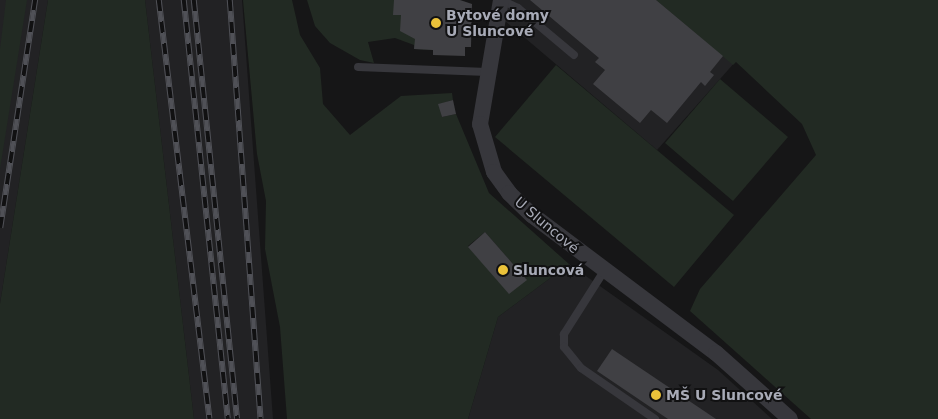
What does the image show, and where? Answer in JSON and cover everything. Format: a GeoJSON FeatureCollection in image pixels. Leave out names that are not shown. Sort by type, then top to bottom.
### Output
{"type":"FeatureCollection","features":[{"type":"Feature","properties":{"kind":"street","name":"U Sluncové"},"geometry":{"type":"LineString","coordinates":[[501,0],[487,72],[480,124],[494,172],[509,193],[532,215],[604,271],[716,353],[790,419]]}},
{"type":"Feature","properties":{"kind":"lane"},"geometry":{"type":"LineString","coordinates":[[501,0],[518,8],[574,55]]}},
{"type":"Feature","properties":{"kind":"lane"},"geometry":{"type":"LineString","coordinates":[[358,68],[487,72]]}},
{"type":"Feature","properties":{"kind":"lane"},"geometry":{"type":"LineString","coordinates":[[604,271],[564,334],[564,347],[581,368],[656,419]]}},
{"type":"Feature","properties":{"kind":"shaded area"},"geometry":{"type":"Polygon","coordinates":[[[0,0],[48,0],[0,304],[0,0]]]}},
{"type":"Feature","properties":{"kind":"shaded area"},"geometry":{"type":"Polygon","coordinates":[[[6,0],[27,0],[0,169],[0,49],[6,0]]]}},
{"type":"Feature","properties":{"kind":"shaded area"},"geometry":{"type":"Polygon","coordinates":[[[48,0],[145,0],[194,419],[0,419],[0,304],[48,0]]]}},
{"type":"Feature","properties":{"kind":"shaded area"},"geometry":{"type":"Polygon","coordinates":[[[145,0],[242,0],[273,419],[194,419],[145,0]]]}},
{"type":"Feature","properties":{"kind":"shaded area"},"geometry":{"type":"Polygon","coordinates":[[[243,0],[292,0],[300,35],[320,68],[323,104],[350,135],[401,96],[452,93],[453,100],[439,104],[442,117],[456,114],[489,193],[569,264],[498,317],[468,419],[287,419],[280,327],[265,249],[266,201],[257,154],[243,0]],[[485,232],[468,246],[509,293],[526,279],[485,232]]]}},
{"type":"Feature","properties":{"kind":"shaded area"},"geometry":{"type":"Polygon","coordinates":[[[307,0],[415,0],[465,55],[433,55],[433,50],[414,49],[414,45],[395,38],[368,42],[374,63],[360,60],[330,43],[315,26],[307,0]]]}},
{"type":"Feature","properties":{"kind":"shaded area"},"geometry":{"type":"Polygon","coordinates":[[[508,0],[671,0],[736,61],[657,150],[505,21],[508,0]]]}},
{"type":"Feature","properties":{"kind":"shaded area"},"geometry":{"type":"Polygon","coordinates":[[[656,0],[938,0],[938,419],[811,419],[690,311],[700,289],[816,155],[802,124],[736,62],[733,65],[656,0]]]}},
{"type":"Feature","properties":{"kind":"shaded area"},"geometry":{"type":"Polygon","coordinates":[[[556,65],[734,215],[674,287],[495,137],[556,65]]]}},
{"type":"Feature","properties":{"kind":"shaded area"},"geometry":{"type":"Polygon","coordinates":[[[720,79],[788,137],[733,201],[665,143],[720,79]]]}},
{"type":"Feature","properties":{"kind":"shaded area"},"geometry":{"type":"Polygon","coordinates":[[[569,264],[718,370],[772,419],[468,419],[498,317],[569,264]]]}},
{"type":"Feature","properties":{"kind":"building","name":"Bytové domy U Sluncové"},"geometry":{"type":"Polygon","coordinates":[[[394,0],[460,0],[472,4],[471,47],[465,47],[465,56],[433,55],[433,50],[414,49],[415,39],[400,31],[401,15],[393,15],[394,0]]]}},
{"type":"Feature","properties":{"kind":"building"},"geometry":{"type":"Polygon","coordinates":[[[530,0],[656,0],[723,56],[710,72],[714,75],[705,86],[701,82],[667,123],[651,110],[640,123],[593,84],[605,70],[595,62],[599,58],[530,0]]]}},
{"type":"Feature","properties":{"kind":"building"},"geometry":{"type":"Polygon","coordinates":[[[453,100],[456,114],[442,117],[438,104],[453,100]]]}},
{"type":"Feature","properties":{"kind":"building","name":"Sluncová"},"geometry":{"type":"Polygon","coordinates":[[[485,232],[527,280],[509,294],[468,247],[485,232]]]}},
{"type":"Feature","properties":{"kind":"building","name":"MŠ U Sluncové"},"geometry":{"type":"Polygon","coordinates":[[[612,349],[716,419],[668,419],[597,371],[612,349]]]}},
{"type":"Feature","properties":{"kind":"railway"},"geometry":{"type":"LineString","coordinates":[[0,228],[35,0]]}},
{"type":"Feature","properties":{"kind":"railway"},"geometry":{"type":"LineString","coordinates":[[159,0],[210,419]]}},
{"type":"Feature","properties":{"kind":"railway"},"geometry":{"type":"LineString","coordinates":[[184,0],[228,419]]}},
{"type":"Feature","properties":{"kind":"railway"},"geometry":{"type":"LineString","coordinates":[[194,0],[237,419]]}},
{"type":"Feature","properties":{"kind":"railway"},"geometry":{"type":"LineString","coordinates":[[230,0],[261,419]]}},
{"type":"Feature","properties":{"kind":"place","name":"Bytové domy U Sluncové"},"geometry":{"type":"Point","coordinates":[436,23]}},
{"type":"Feature","properties":{"kind":"place","name":"Sluncová"},"geometry":{"type":"Point","coordinates":[503,270]}},
{"type":"Feature","properties":{"kind":"place","name":"MŠ U Sluncové"},"geometry":{"type":"Point","coordinates":[656,395]}}]}
